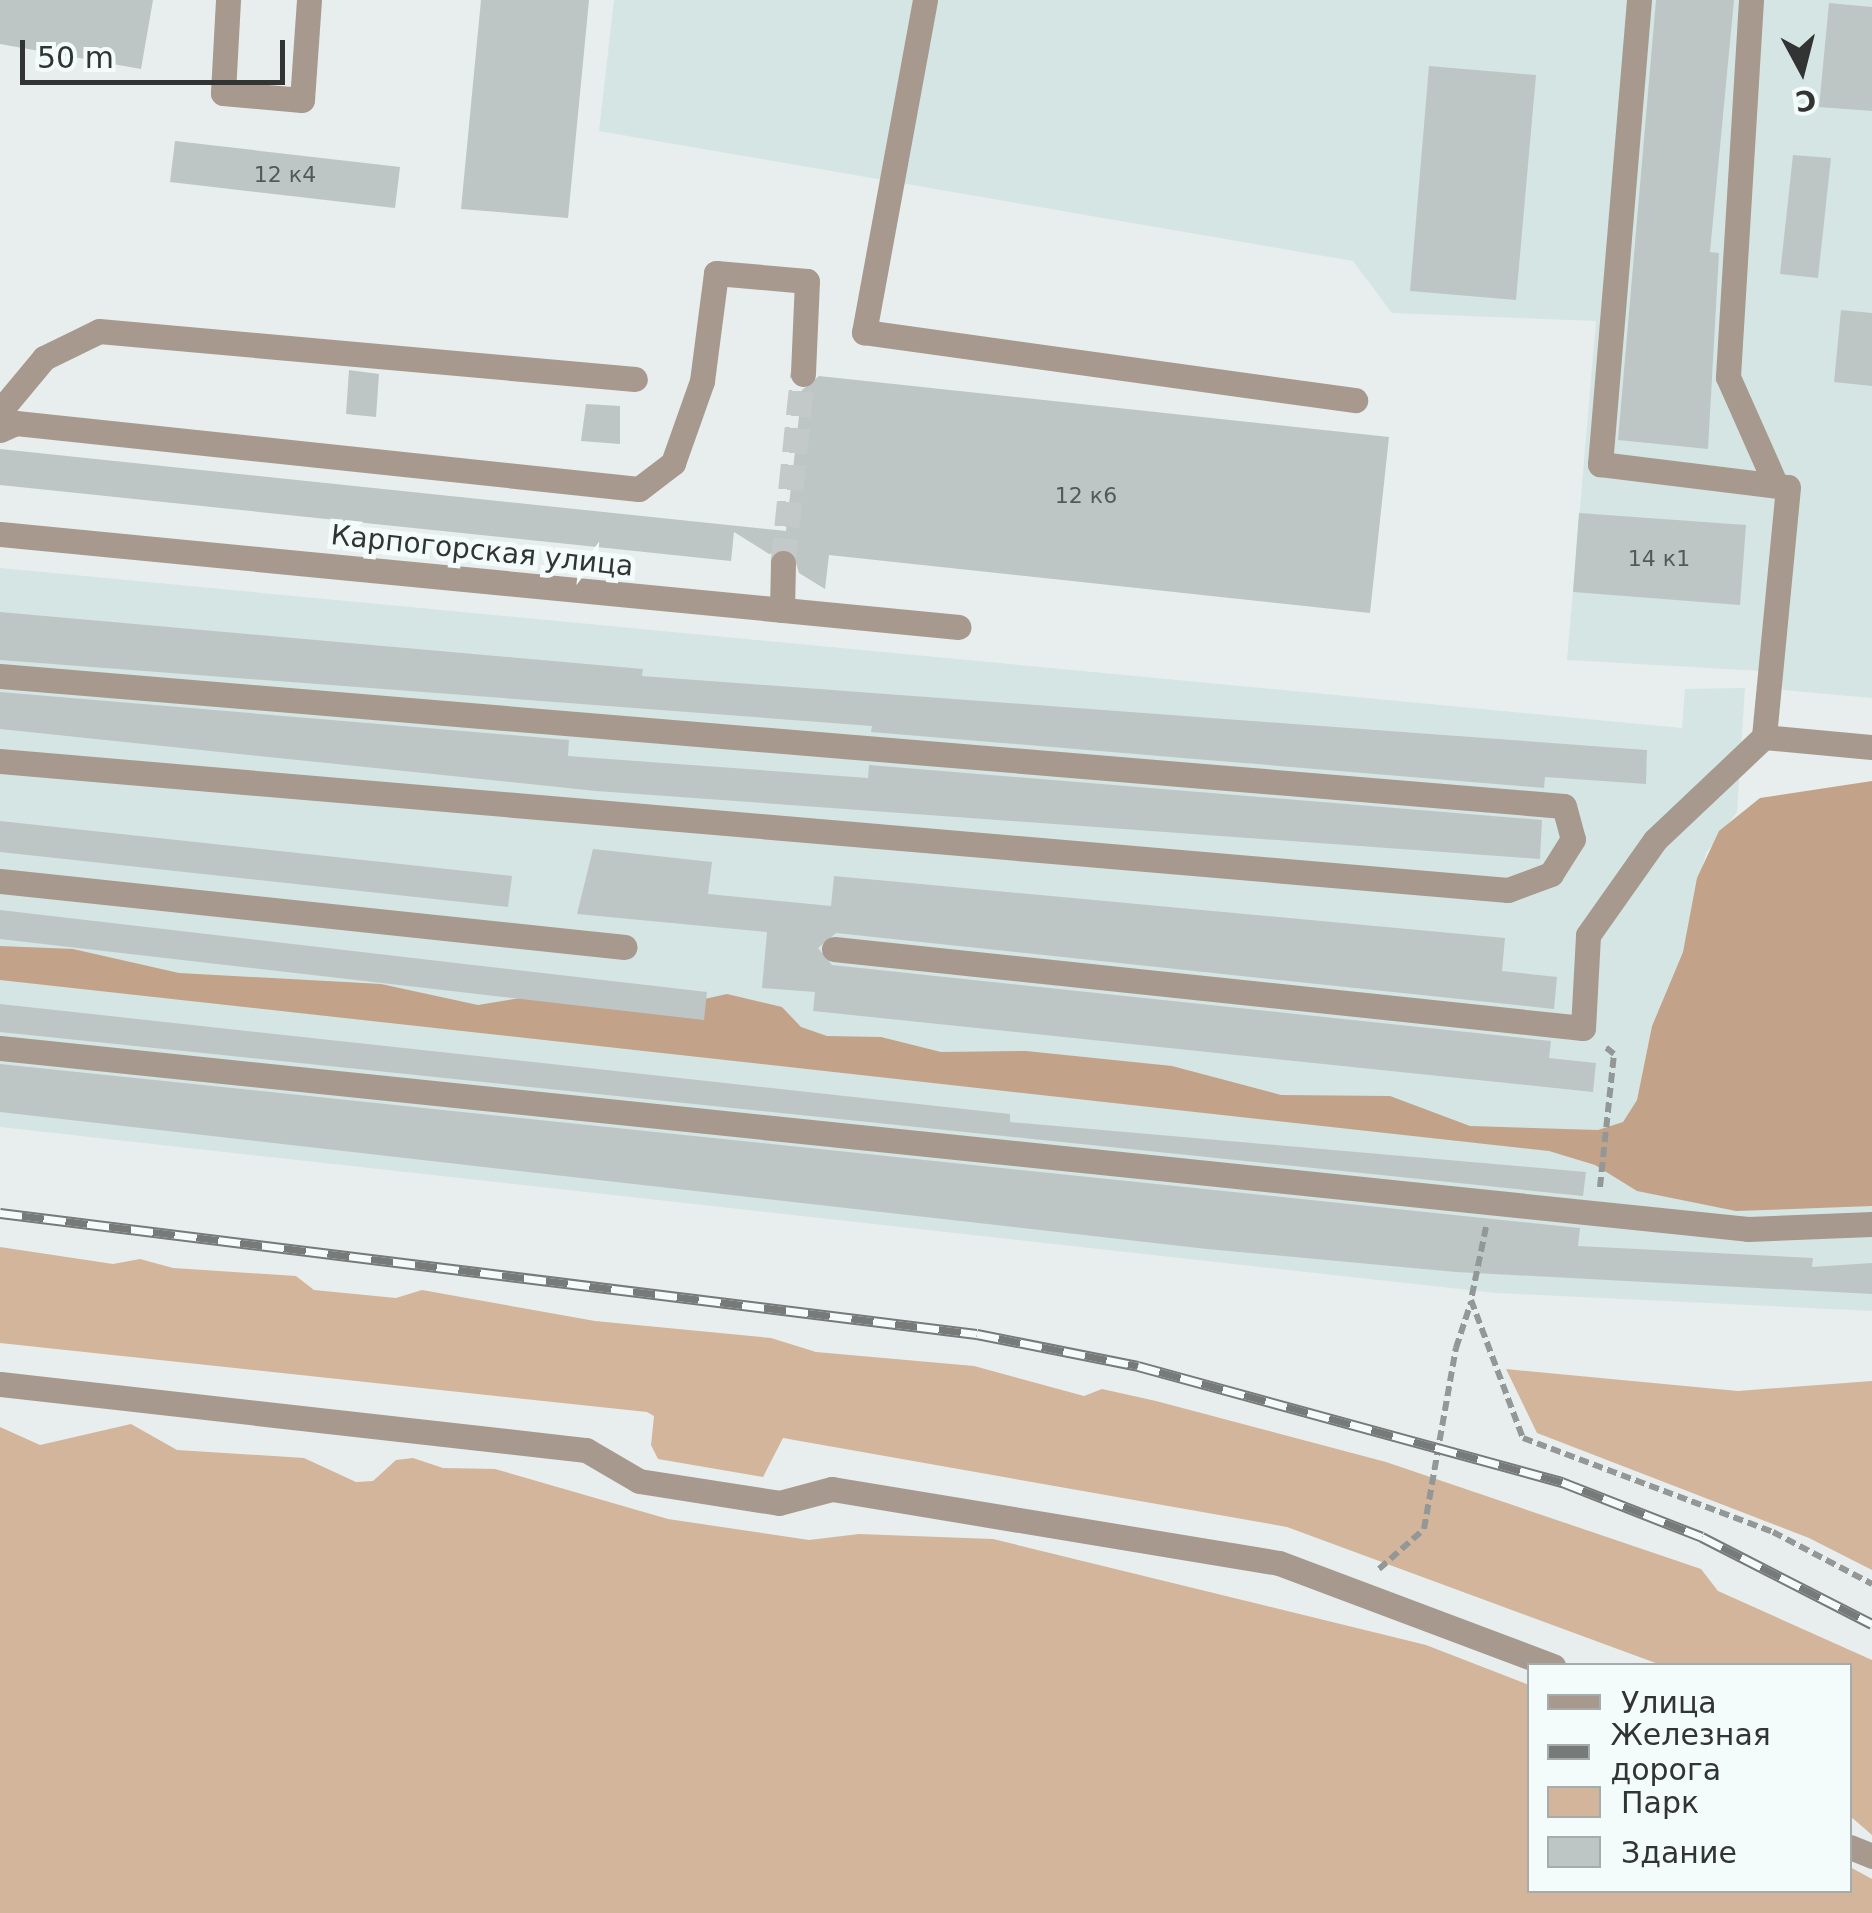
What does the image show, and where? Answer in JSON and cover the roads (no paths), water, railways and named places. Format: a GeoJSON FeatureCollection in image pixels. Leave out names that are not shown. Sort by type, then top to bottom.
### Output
{"type":"FeatureCollection","features":[{"type":"Feature","properties":{"kind":"street"},"geometry":{"type":"LineString","coordinates":[[228,0],[223,94],[302,100],[309,0]]}},
{"type":"Feature","properties":{"kind":"street"},"geometry":{"type":"LineString","coordinates":[[924,0],[864,332],[1355,400]]}},
{"type":"Feature","properties":{"kind":"street"},"geometry":{"type":"LineString","coordinates":[[834,948],[1583,1028],[1588,935],[1655,840],[1764,737],[1788,486],[1774,481],[1600,464],[1639,0]]}},
{"type":"Feature","properties":{"kind":"street"},"geometry":{"type":"LineString","coordinates":[[1750,0],[1728,377],[1774,481]]}},
{"type":"Feature","properties":{"kind":"street"},"geometry":{"type":"LineString","coordinates":[[635,379],[99,331],[44,358],[5,421],[639,489],[673,463],[702,381],[716,273],[807,281],[804,374]]}},
{"type":"Feature","properties":{"kind":"street","name":"Карпогорская улица"},"geometry":{"type":"LineString","coordinates":[[0,534],[959,627]]}},
{"type":"Feature","properties":{"kind":"street"},"geometry":{"type":"LineString","coordinates":[[782,610],[783,563]]}},
{"type":"Feature","properties":{"kind":"street"},"geometry":{"type":"LineString","coordinates":[[0,676],[1564,806],[1573,839],[1551,874],[1508,890],[0,760]]}},
{"type":"Feature","properties":{"kind":"street"},"geometry":{"type":"LineString","coordinates":[[1764,737],[1872,747]]}},
{"type":"Feature","properties":{"kind":"street"},"geometry":{"type":"LineString","coordinates":[[0,881],[625,947]]}},
{"type":"Feature","properties":{"kind":"street"},"geometry":{"type":"LineString","coordinates":[[0,1048],[1748,1229],[1872,1224]]}},
{"type":"Feature","properties":{"kind":"street"},"geometry":{"type":"LineString","coordinates":[[0,1384],[586,1450],[639,1481],[780,1503],[832,1488],[1279,1563],[1545,1663]]}},
{"type":"Feature","properties":{"kind":"tunnel"},"geometry":{"type":"LineString","coordinates":[[783,563],[803,374]]}},
{"type":"Feature","properties":{"kind":"railway"},"geometry":{"type":"LineString","coordinates":[[0,1213],[977,1334],[1138,1366],[1562,1482],[1702,1537],[1872,1624]]}}]}
